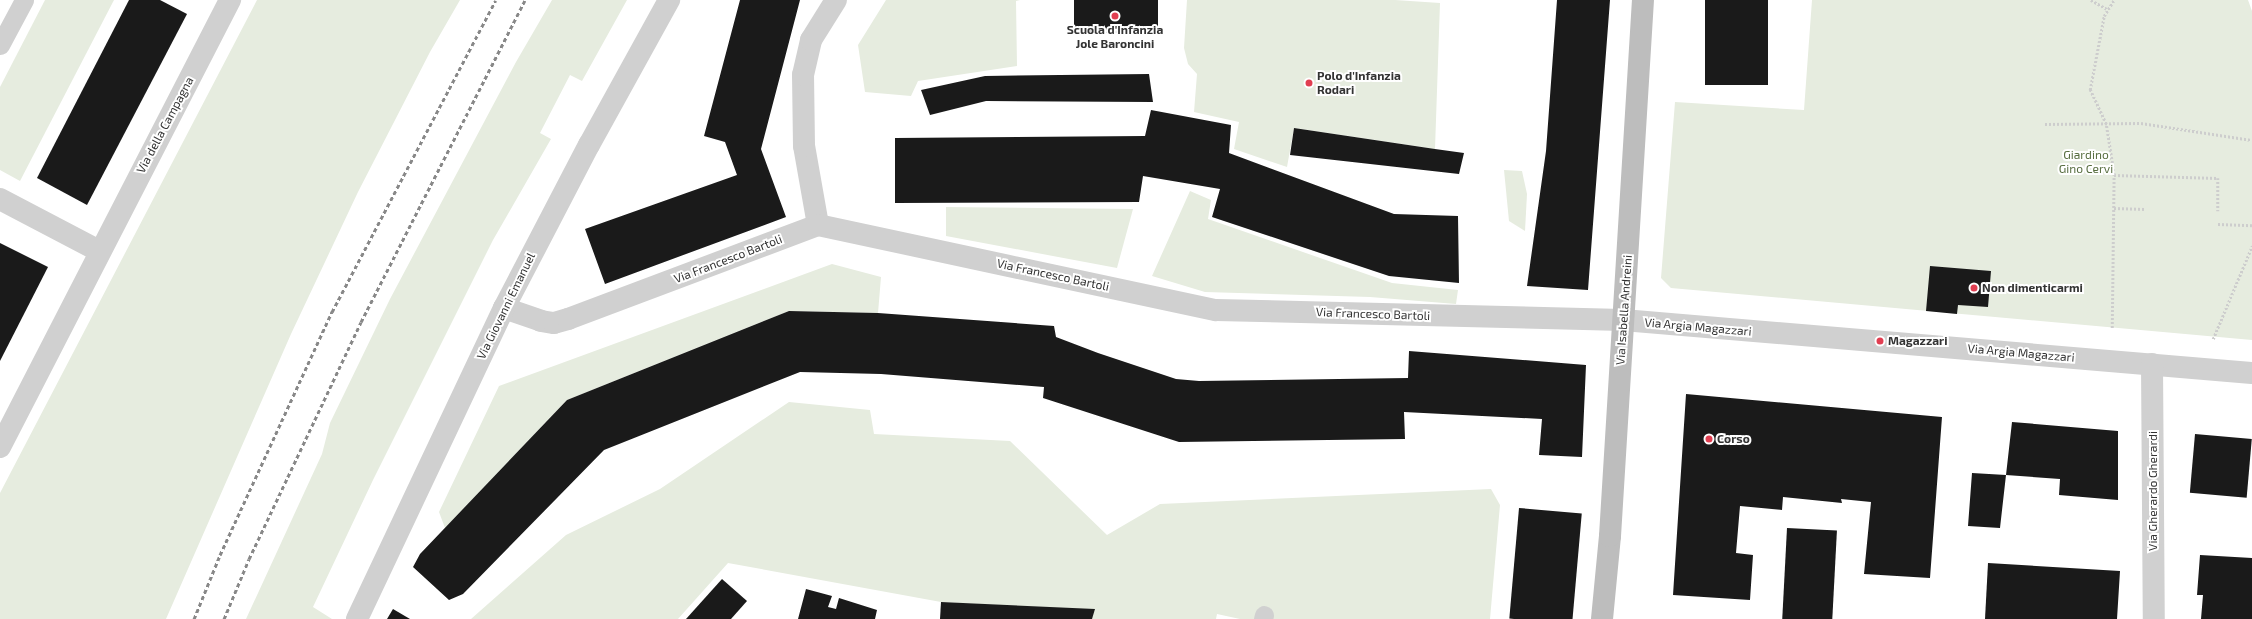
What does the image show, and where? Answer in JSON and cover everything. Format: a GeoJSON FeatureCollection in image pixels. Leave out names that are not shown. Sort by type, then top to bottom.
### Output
{"type":"FeatureCollection","features":[{"type":"Feature","properties":{"kind":"main road","name":"Via Isabella Andreini"},"geometry":{"type":"LineString","coordinates":[[1602,619],[1610,536],[1643,0]]}},
{"type":"Feature","properties":{"kind":"street","name":"Via della Campagna"},"geometry":{"type":"LineString","coordinates":[[0,447],[100,250],[230,0]]}},
{"type":"Feature","properties":{"kind":"street","name":"Via Giovanni Emanuel"},"geometry":{"type":"LineString","coordinates":[[357,619],[504,308],[589,145],[669,0]]}},
{"type":"Feature","properties":{"kind":"street"},"geometry":{"type":"LineString","coordinates":[[818,226],[804,146],[803,75],[811,40],[836,0]]}},
{"type":"Feature","properties":{"kind":"street"},"geometry":{"type":"LineString","coordinates":[[0,199],[100,250]]}},
{"type":"Feature","properties":{"kind":"street","name":"Via Francesco Bartoli"},"geometry":{"type":"LineString","coordinates":[[504,308],[540,321],[554,322],[568,319],[818,226],[1216,310],[1623,320]]}},
{"type":"Feature","properties":{"kind":"street","name":"Via Argia Magazzari"},"geometry":{"type":"LineString","coordinates":[[1623,320],[2252,373]]}},
{"type":"Feature","properties":{"kind":"street","name":"Via Gherardo Gherardi"},"geometry":{"type":"LineString","coordinates":[[2152,364],[2154,619]]}},
{"type":"Feature","properties":{"kind":"lane"},"geometry":{"type":"LineString","coordinates":[[0,45],[24,0]]}},
{"type":"Feature","properties":{"kind":"path"},"geometry":{"type":"LineString","coordinates":[[2091,0],[2107,9]]}},
{"type":"Feature","properties":{"kind":"path"},"geometry":{"type":"LineString","coordinates":[[2112,328],[2114,175],[2106,124],[2090,90],[2107,9],[2114,0]]}},
{"type":"Feature","properties":{"kind":"path"},"geometry":{"type":"LineString","coordinates":[[2045,124],[2141,124],[2252,140]]}},
{"type":"Feature","properties":{"kind":"path"},"geometry":{"type":"LineString","coordinates":[[2114,175],[2218,178],[2218,210]]}},
{"type":"Feature","properties":{"kind":"path"},"geometry":{"type":"LineString","coordinates":[[2114,208],[2145,209]]}},
{"type":"Feature","properties":{"kind":"path"},"geometry":{"type":"LineString","coordinates":[[2218,224],[2252,225]]}},
{"type":"Feature","properties":{"kind":"path"},"geometry":{"type":"LineString","coordinates":[[2211,345],[2252,246]]}},
{"type":"Feature","properties":{"kind":"green space"},"geometry":{"type":"Polygon","coordinates":[[[45,0],[114,0],[20,181],[0,170],[0,87],[45,0]]]}},
{"type":"Feature","properties":{"kind":"green space"},"geometry":{"type":"Polygon","coordinates":[[[257,0],[460,0],[430,52],[358,192],[291,334],[166,619],[0,619],[0,493],[257,0]]]}},
{"type":"Feature","properties":{"kind":"green space"},"geometry":{"type":"Polygon","coordinates":[[[552,0],[627,0],[582,81],[570,75],[540,133],[551,139],[493,240],[373,480],[313,607],[332,619],[246,619],[322,454],[330,423],[390,299],[516,62],[552,0]]]}},
{"type":"Feature","properties":{"kind":"green space"},"geometry":{"type":"Polygon","coordinates":[[[886,0],[1020,0],[1016,1],[1017,66],[918,81],[911,96],[865,92],[858,45],[886,0]]]}},
{"type":"Feature","properties":{"kind":"green space"},"geometry":{"type":"Polygon","coordinates":[[[1187,0],[1395,0],[1440,3],[1435,149],[1294,128],[1287,167],[1234,149],[1239,122],[1194,112],[1197,74],[1188,64],[1184,48],[1187,0]]]}},
{"type":"Feature","properties":{"kind":"green space","name":"Giardino Gino Cervi"},"geometry":{"type":"Polygon","coordinates":[[[1812,0],[2248,0],[2252,11],[2252,340],[1671,288],[1661,278],[1675,102],[1804,110],[1812,0]]]}},
{"type":"Feature","properties":{"kind":"green space"},"geometry":{"type":"Polygon","coordinates":[[[1504,170],[1522,171],[1527,194],[1525,231],[1509,221],[1504,170]]]}},
{"type":"Feature","properties":{"kind":"green space"},"geometry":{"type":"Polygon","coordinates":[[[1190,191],[1211,200],[1208,219],[1392,283],[1458,290],[1456,304],[1370,297],[1205,292],[1152,276],[1190,191]]]}},
{"type":"Feature","properties":{"kind":"green space"},"geometry":{"type":"Polygon","coordinates":[[[946,207],[1133,209],[1117,268],[946,236],[946,207]]]}},
{"type":"Feature","properties":{"kind":"green space"},"geometry":{"type":"Polygon","coordinates":[[[832,264],[881,277],[878,313],[789,311],[567,400],[445,528],[439,512],[499,386],[832,264]]]}},
{"type":"Feature","properties":{"kind":"green space"},"geometry":{"type":"Polygon","coordinates":[[[789,402],[870,410],[874,434],[1010,441],[1107,535],[1160,504],[1491,489],[1500,505],[1490,619],[1240,619],[1217,614],[1216,619],[1092,619],[1094,610],[941,602],[728,563],[678,619],[471,619],[566,535],[660,489],[789,402]]]}},
{"type":"Feature","properties":{"kind":"building"},"geometry":{"type":"Polygon","coordinates":[[[129,0],[160,0],[187,14],[87,205],[37,178],[129,0]]]}},
{"type":"Feature","properties":{"kind":"building"},"geometry":{"type":"Polygon","coordinates":[[[740,0],[800,0],[761,149],[786,217],[605,284],[585,229],[737,175],[725,142],[704,136],[740,0]]]}},
{"type":"Feature","properties":{"kind":"building","name":"Scuola d'Infanzia Jole Baroncini"},"geometry":{"type":"Polygon","coordinates":[[[1074,0],[1158,0],[1158,33],[1074,33],[1074,0]]]}},
{"type":"Feature","properties":{"kind":"building"},"geometry":{"type":"Polygon","coordinates":[[[1557,0],[1610,0],[1588,290],[1527,286],[1546,151],[1557,0]]]}},
{"type":"Feature","properties":{"kind":"building"},"geometry":{"type":"Polygon","coordinates":[[[1705,0],[1768,0],[1768,85],[1705,85],[1705,0]]]}},
{"type":"Feature","properties":{"kind":"building"},"geometry":{"type":"Polygon","coordinates":[[[1149,74],[1153,102],[986,101],[930,115],[921,90],[985,76],[1149,74]]]}},
{"type":"Feature","properties":{"kind":"building"},"geometry":{"type":"Polygon","coordinates":[[[1151,110],[1231,125],[1229,153],[1394,214],[1458,216],[1459,283],[1389,276],[1212,217],[1220,189],[1143,176],[1139,202],[895,203],[895,138],[1145,136],[1151,110]]]}},
{"type":"Feature","properties":{"kind":"building"},"geometry":{"type":"Polygon","coordinates":[[[1294,128],[1464,153],[1459,174],[1290,155],[1294,128]]]}},
{"type":"Feature","properties":{"kind":"building"},"geometry":{"type":"Polygon","coordinates":[[[0,243],[48,267],[0,361],[0,243]]]}},
{"type":"Feature","properties":{"kind":"building"},"geometry":{"type":"Polygon","coordinates":[[[1930,266],[1991,271],[1988,307],[1958,305],[1957,314],[1926,311],[1930,266]]]}},
{"type":"Feature","properties":{"kind":"building"},"geometry":{"type":"Polygon","coordinates":[[[789,311],[878,313],[1054,326],[1056,337],[1098,353],[1176,379],[1199,381],[1408,378],[1409,351],[1586,365],[1582,457],[1539,455],[1542,419],[1404,412],[1405,439],[1179,442],[1043,398],[1044,387],[881,374],[800,372],[604,450],[463,594],[449,600],[413,567],[420,554],[567,400],[789,311]]]}},
{"type":"Feature","properties":{"kind":"building"},"geometry":{"type":"Polygon","coordinates":[[[1686,394],[1942,417],[1930,578],[1864,574],[1871,502],[1841,499],[1842,503],[1783,497],[1782,510],[1740,506],[1736,553],[1753,555],[1750,600],[1673,595],[1686,394]]]}},
{"type":"Feature","properties":{"kind":"building"},"geometry":{"type":"Polygon","coordinates":[[[2012,422],[2118,431],[2118,500],[2059,495],[2060,479],[2006,475],[2012,422]]]}},
{"type":"Feature","properties":{"kind":"building"},"geometry":{"type":"Polygon","coordinates":[[[2195,434],[2252,439],[2247,498],[2190,493],[2195,434]]]}},
{"type":"Feature","properties":{"kind":"building"},"geometry":{"type":"Polygon","coordinates":[[[1972,473],[2006,475],[2000,528],[1968,526],[1972,473]]]}},
{"type":"Feature","properties":{"kind":"building"},"geometry":{"type":"Polygon","coordinates":[[[1519,508],[1582,513],[1573,619],[1509,619],[1519,508]]]}},
{"type":"Feature","properties":{"kind":"building"},"geometry":{"type":"Polygon","coordinates":[[[1787,528],[1837,531],[1832,619],[1782,619],[1787,528]]]}},
{"type":"Feature","properties":{"kind":"building"},"geometry":{"type":"Polygon","coordinates":[[[2200,555],[2252,558],[2252,619],[2201,619],[2203,595],[2197,595],[2200,555]]]}},
{"type":"Feature","properties":{"kind":"building"},"geometry":{"type":"Polygon","coordinates":[[[1988,563],[2120,571],[2117,619],[1985,619],[1988,563]]]}},
{"type":"Feature","properties":{"kind":"building"},"geometry":{"type":"Polygon","coordinates":[[[722,579],[747,601],[731,619],[686,619],[722,579]]]}},
{"type":"Feature","properties":{"kind":"building"},"geometry":{"type":"Polygon","coordinates":[[[806,589],[832,596],[828,607],[836,609],[839,598],[877,610],[875,619],[798,619],[806,589]]]}},
{"type":"Feature","properties":{"kind":"building"},"geometry":{"type":"Polygon","coordinates":[[[941,602],[1095,609],[1092,619],[940,619],[941,602]]]}},
{"type":"Feature","properties":{"kind":"building"},"geometry":{"type":"Polygon","coordinates":[[[393,609],[410,619],[387,619],[393,609]]]}},
{"type":"Feature","properties":{"kind":"railway"},"geometry":{"type":"LineString","coordinates":[[194,619],[220,555],[332,312],[496,0]]}},
{"type":"Feature","properties":{"kind":"railway"},"geometry":{"type":"LineString","coordinates":[[224,619],[249,559],[361,322],[525,0]]}},
{"type":"Feature","properties":{"kind":"place","name":"Scuola d'Infanzia Jole Baroncini"},"geometry":{"type":"Point","coordinates":[1115,16]}},
{"type":"Feature","properties":{"kind":"place","name":"Polo d'Infanzia Rodari"},"geometry":{"type":"Point","coordinates":[1309,83]}},
{"type":"Feature","properties":{"kind":"place","name":"Non dimenticarmi"},"geometry":{"type":"Point","coordinates":[1974,288]}},
{"type":"Feature","properties":{"kind":"place","name":"Magazzari"},"geometry":{"type":"Point","coordinates":[1880,341]}},
{"type":"Feature","properties":{"kind":"place","name":"Corso"},"geometry":{"type":"Point","coordinates":[1709,439]}}]}
